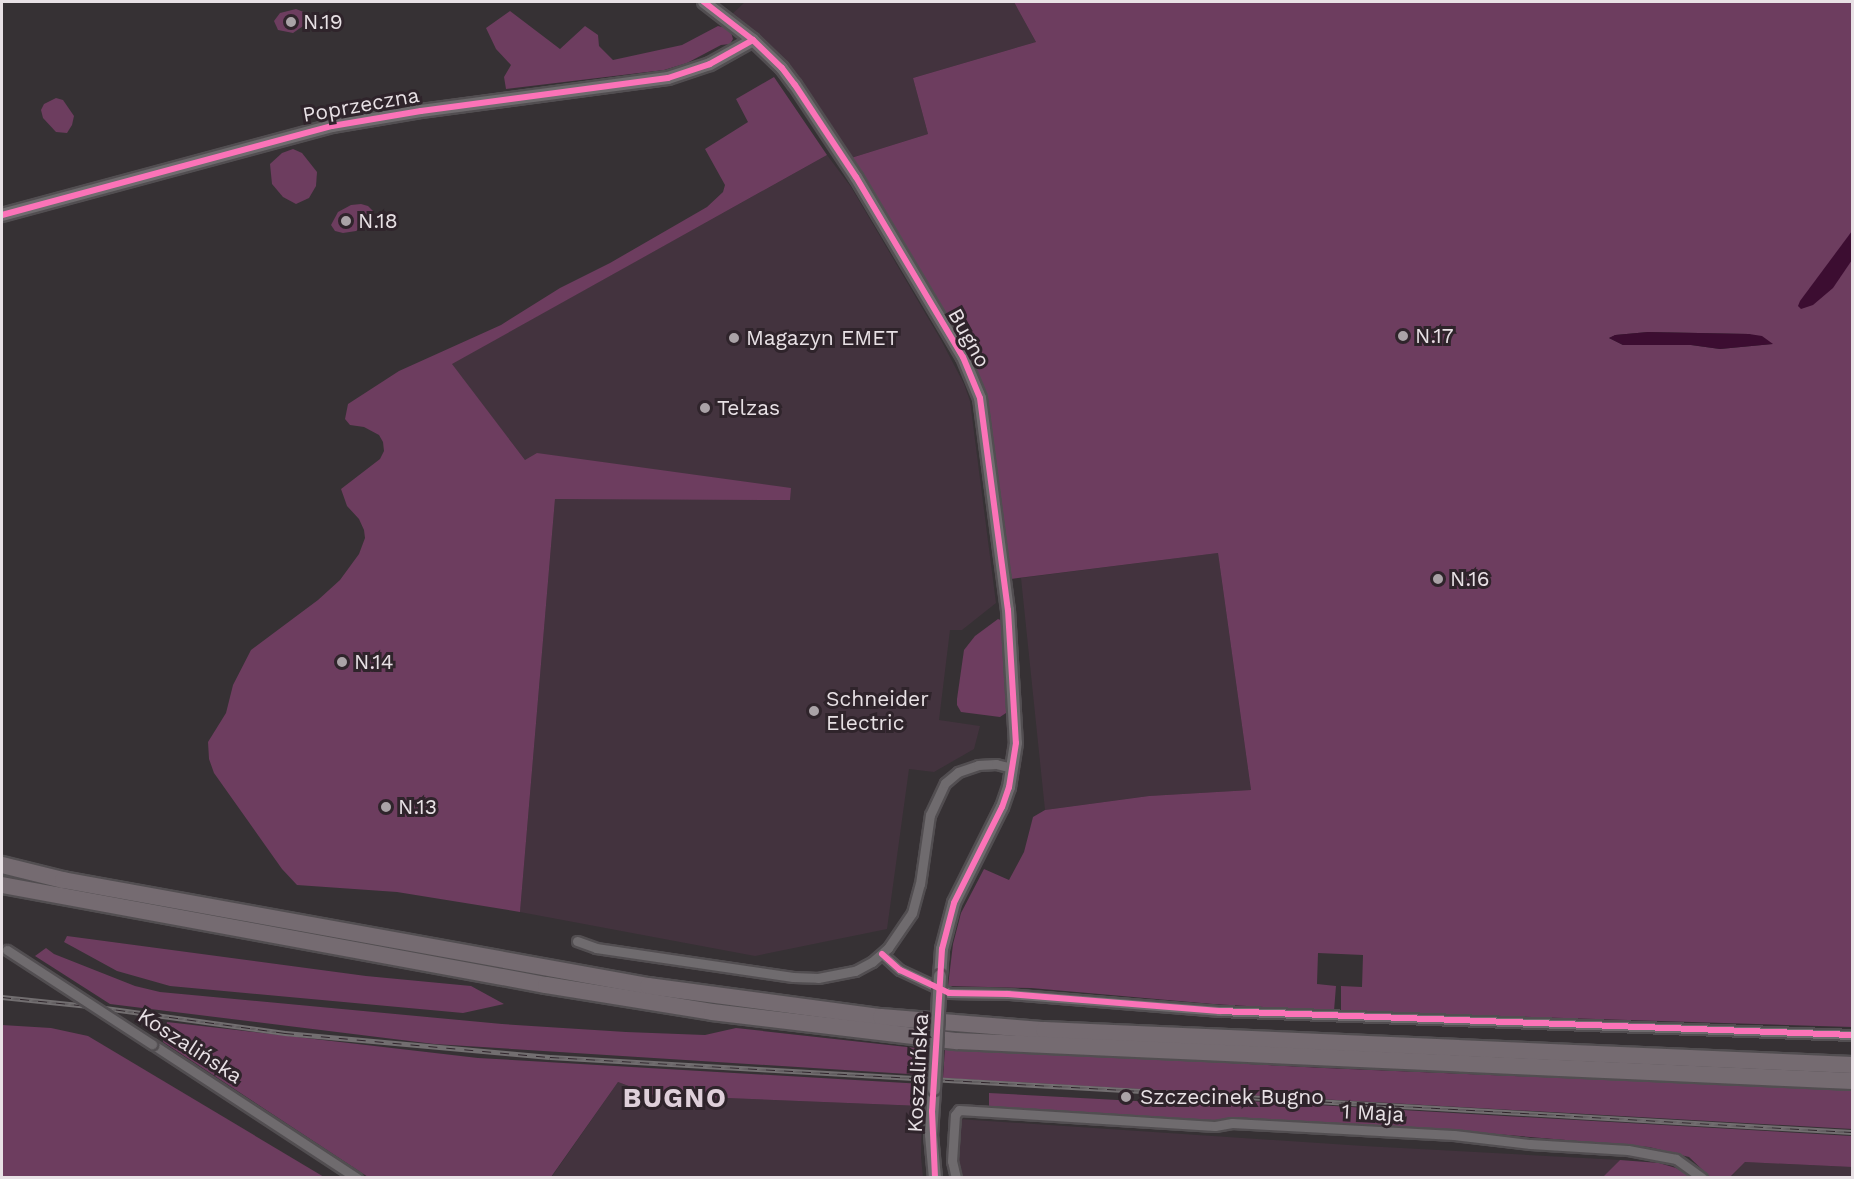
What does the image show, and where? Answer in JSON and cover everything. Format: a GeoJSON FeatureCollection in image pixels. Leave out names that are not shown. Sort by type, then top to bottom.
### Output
{"type":"FeatureCollection","features":[{"type":"Feature","properties":{"kind":"highway"},"geometry":{"type":"LineString","coordinates":[[2,866],[133,893],[636,984],[869,1015],[1056,1031],[1852,1065]]}},
{"type":"Feature","properties":{"kind":"highway"},"geometry":{"type":"LineString","coordinates":[[2,885],[546,985],[712,1012],[957,1041],[1852,1082]]}},
{"type":"Feature","properties":{"kind":"street","name":"Bugno"},"geometry":{"type":"LineString","coordinates":[[704,2],[753,40],[782,68],[843,155],[974,380],[984,421],[1008,610],[1016,724],[1012,768]]}},
{"type":"Feature","properties":{"kind":"street","name":"Poprzeczna"},"geometry":{"type":"LineString","coordinates":[[2,215],[332,126],[421,111],[654,81],[696,70],[753,40]]}},
{"type":"Feature","properties":{"kind":"street"},"geometry":{"type":"LineString","coordinates":[[577,941],[596,948],[793,977],[837,976],[855,970],[882,954],[897,938],[912,913],[920,884],[930,815],[945,783],[958,772],[978,765],[996,764],[1012,768]]}},
{"type":"Feature","properties":{"kind":"street","name":"Koszalińska"},"geometry":{"type":"LineString","coordinates":[[935,1178],[931,1135],[942,949],[954,903],[994,827],[1009,787],[1012,768]]}},
{"type":"Feature","properties":{"kind":"street","name":"Koszalińska"},"geometry":{"type":"LineString","coordinates":[[4,949],[357,1178]]}},
{"type":"Feature","properties":{"kind":"street"},"geometry":{"type":"LineString","coordinates":[[882,954],[900,970],[949,993],[1008,994],[1219,1011],[1852,1035]]}},
{"type":"Feature","properties":{"kind":"street","name":"1 Maja"},"geometry":{"type":"LineString","coordinates":[[956,1178],[952,1161],[954,1119],[956,1112],[963,1110],[1215,1126],[1232,1123],[1454,1135],[1530,1144],[1628,1150],[1676,1159],[1702,1178]]}},
{"type":"Feature","properties":{"kind":"shaded area"},"geometry":{"type":"Polygon","coordinates":[[[745,2],[1014,2],[1036,42],[913,78],[928,134],[851,158],[786,64],[752,31],[731,15],[745,2]]]}},
{"type":"Feature","properties":{"kind":"shaded area"},"geometry":{"type":"Polygon","coordinates":[[[1014,2],[1852,2],[1852,1027],[1341,1011],[1341,986],[1362,987],[1363,955],[1318,953],[1317,984],[1336,986],[1334,1011],[1213,1004],[1031,988],[948,986],[953,944],[961,913],[984,869],[1009,880],[1024,852],[1033,817],[1045,810],[1149,796],[1251,790],[1218,553],[1011,579],[990,420],[979,377],[851,158],[928,134],[913,78],[1036,42],[1014,2]],[[1648,332],[1616,335],[1609,338],[1623,345],[1691,345],[1720,349],[1772,344],[1749,334],[1648,332]]]}},
{"type":"Feature","properties":{"kind":"shaded area"},"geometry":{"type":"Polygon","coordinates":[[[296,9],[306,13],[308,18],[306,24],[293,33],[278,30],[274,21],[280,13],[296,9]]]}},
{"type":"Feature","properties":{"kind":"shaded area"},"geometry":{"type":"Polygon","coordinates":[[[510,11],[560,49],[585,26],[598,35],[599,46],[613,60],[682,45],[718,26],[730,29],[733,39],[730,44],[721,45],[687,63],[664,70],[506,89],[504,77],[511,65],[496,49],[486,28],[510,11]]]}},
{"type":"Feature","properties":{"kind":"shaded area"},"geometry":{"type":"Polygon","coordinates":[[[774,77],[827,155],[452,364],[525,460],[537,453],[791,488],[790,500],[555,499],[520,912],[397,892],[297,885],[282,869],[214,773],[209,759],[208,742],[226,713],[233,685],[251,650],[318,600],[340,580],[359,554],[365,538],[364,530],[359,519],[347,506],[341,489],[380,459],[384,451],[379,435],[364,427],[350,425],[345,419],[348,404],[399,371],[501,325],[560,288],[610,263],[707,207],[723,192],[725,185],[705,149],[748,122],[736,99],[774,77]]]}},
{"type":"Feature","properties":{"kind":"shaded area"},"geometry":{"type":"Polygon","coordinates":[[[56,98],[63,100],[74,116],[67,133],[56,132],[43,118],[41,110],[44,104],[56,98]]]}},
{"type":"Feature","properties":{"kind":"shaded area"},"geometry":{"type":"Polygon","coordinates":[[[293,149],[302,153],[317,172],[316,186],[309,198],[296,204],[283,197],[272,184],[270,164],[282,153],[293,149]]]}},
{"type":"Feature","properties":{"kind":"shaded area"},"geometry":{"type":"Polygon","coordinates":[[[827,155],[851,187],[941,340],[964,384],[970,401],[996,603],[962,630],[950,630],[939,720],[980,726],[974,749],[934,772],[909,769],[887,929],[755,956],[520,912],[555,499],[451,364],[827,155]]]}},
{"type":"Feature","properties":{"kind":"shaded area"},"geometry":{"type":"Polygon","coordinates":[[[361,204],[373,211],[373,217],[356,231],[343,233],[335,231],[331,225],[338,212],[351,205],[361,204]]]}},
{"type":"Feature","properties":{"kind":"shaded area"},"geometry":{"type":"Polygon","coordinates":[[[1852,231],[1852,260],[1833,288],[1813,305],[1801,309],[1798,306],[1800,301],[1852,231]]]}},
{"type":"Feature","properties":{"kind":"shaded area"},"geometry":{"type":"Polygon","coordinates":[[[1648,332],[1749,334],[1762,336],[1773,344],[1720,349],[1691,345],[1623,345],[1609,338],[1615,335],[1648,332]]]}},
{"type":"Feature","properties":{"kind":"shaded area"},"geometry":{"type":"Polygon","coordinates":[[[1218,553],[1251,790],[1149,796],[1045,810],[1021,578],[1218,553]]]}},
{"type":"Feature","properties":{"kind":"shaded area"},"geometry":{"type":"Polygon","coordinates":[[[998,619],[1003,621],[1009,711],[1000,717],[961,712],[957,699],[964,650],[975,636],[998,619]]]}},
{"type":"Feature","properties":{"kind":"shaded area"},"geometry":{"type":"Polygon","coordinates":[[[67,936],[366,976],[471,986],[504,1004],[463,1013],[170,986],[117,971],[64,942],[67,936]]]}},
{"type":"Feature","properties":{"kind":"shaded area"},"geometry":{"type":"Polygon","coordinates":[[[46,948],[54,954],[135,986],[160,992],[502,1024],[626,1032],[705,1035],[736,1028],[925,1049],[924,1075],[434,1044],[110,1004],[35,956],[46,948]]]}},
{"type":"Feature","properties":{"kind":"shaded area"},"geometry":{"type":"Polygon","coordinates":[[[167,1022],[478,1058],[923,1084],[922,1106],[653,1095],[618,1082],[551,1177],[368,1177],[163,1042],[167,1022]]]}},
{"type":"Feature","properties":{"kind":"shaded area"},"geometry":{"type":"Polygon","coordinates":[[[2,1025],[51,1028],[88,1036],[324,1177],[2,1177],[2,1025]]]}},
{"type":"Feature","properties":{"kind":"shaded area"},"geometry":{"type":"Polygon","coordinates":[[[945,1048],[1324,1068],[1852,1090],[1852,1129],[943,1078],[945,1048]]]}},
{"type":"Feature","properties":{"kind":"shaded area"},"geometry":{"type":"Polygon","coordinates":[[[618,1082],[653,1095],[922,1106],[923,1177],[551,1178],[618,1082]]]}},
{"type":"Feature","properties":{"kind":"shaded area"},"geometry":{"type":"Polygon","coordinates":[[[989,1093],[1228,1106],[1229,1100],[1852,1136],[1852,1167],[1745,1162],[1730,1177],[1710,1177],[1689,1157],[1649,1147],[1496,1134],[1233,1117],[1215,1122],[989,1110],[989,1093]]]}},
{"type":"Feature","properties":{"kind":"shaded area"},"geometry":{"type":"Polygon","coordinates":[[[958,1119],[1364,1146],[1620,1160],[1603,1178],[961,1178],[956,1163],[958,1119]]]}},
{"type":"Feature","properties":{"kind":"shaded area"},"geometry":{"type":"Polygon","coordinates":[[[1620,1160],[1659,1163],[1676,1168],[1691,1177],[1603,1177],[1620,1160]]]}},
{"type":"Feature","properties":{"kind":"shaded area"},"geometry":{"type":"Polygon","coordinates":[[[1745,1162],[1852,1167],[1852,1177],[1730,1178],[1745,1162]]]}},
{"type":"Feature","properties":{"kind":"railway"},"geometry":{"type":"LineString","coordinates":[[2,997],[98,1007],[285,1033],[550,1057],[1852,1132]]}},
{"type":"Feature","properties":{"kind":"cycle path"},"geometry":{"type":"LineString","coordinates":[[704,2],[753,40],[782,68],[795,85],[856,177],[963,357],[980,398],[1008,610],[1016,743],[1009,787],[1002,807],[954,903],[942,949],[932,1111],[935,1178]]}},
{"type":"Feature","properties":{"kind":"cycle path"},"geometry":{"type":"LineString","coordinates":[[2,215],[332,126],[421,111],[668,78],[710,64],[753,40]]}},
{"type":"Feature","properties":{"kind":"cycle path"},"geometry":{"type":"LineString","coordinates":[[882,954],[900,970],[949,993],[1008,994],[1219,1011],[1852,1035]]}},
{"type":"Feature","properties":{"kind":"place","name":"N.19"},"geometry":{"type":"Point","coordinates":[291,22]}},
{"type":"Feature","properties":{"kind":"place","name":"N.18"},"geometry":{"type":"Point","coordinates":[346,221]}},
{"type":"Feature","properties":{"kind":"place","name":"N.17"},"geometry":{"type":"Point","coordinates":[1403,336]}},
{"type":"Feature","properties":{"kind":"place","name":"Magazyn EMET"},"geometry":{"type":"Point","coordinates":[734,338]}},
{"type":"Feature","properties":{"kind":"place","name":"Telzas"},"geometry":{"type":"Point","coordinates":[705,408]}},
{"type":"Feature","properties":{"kind":"place","name":"N.16"},"geometry":{"type":"Point","coordinates":[1438,579]}},
{"type":"Feature","properties":{"kind":"place","name":"N.14"},"geometry":{"type":"Point","coordinates":[342,662]}},
{"type":"Feature","properties":{"kind":"place","name":"Schneider Electric"},"geometry":{"type":"Point","coordinates":[814,711]}},
{"type":"Feature","properties":{"kind":"place","name":"N.13"},"geometry":{"type":"Point","coordinates":[386,807]}},
{"type":"Feature","properties":{"kind":"place","name":"Szczecinek Bugno"},"geometry":{"type":"Point","coordinates":[1126,1097]}},
{"type":"Feature","properties":{"kind":"district","name":"BUGNO"},"geometry":{"type":"Point","coordinates":[675,1099]}}]}
